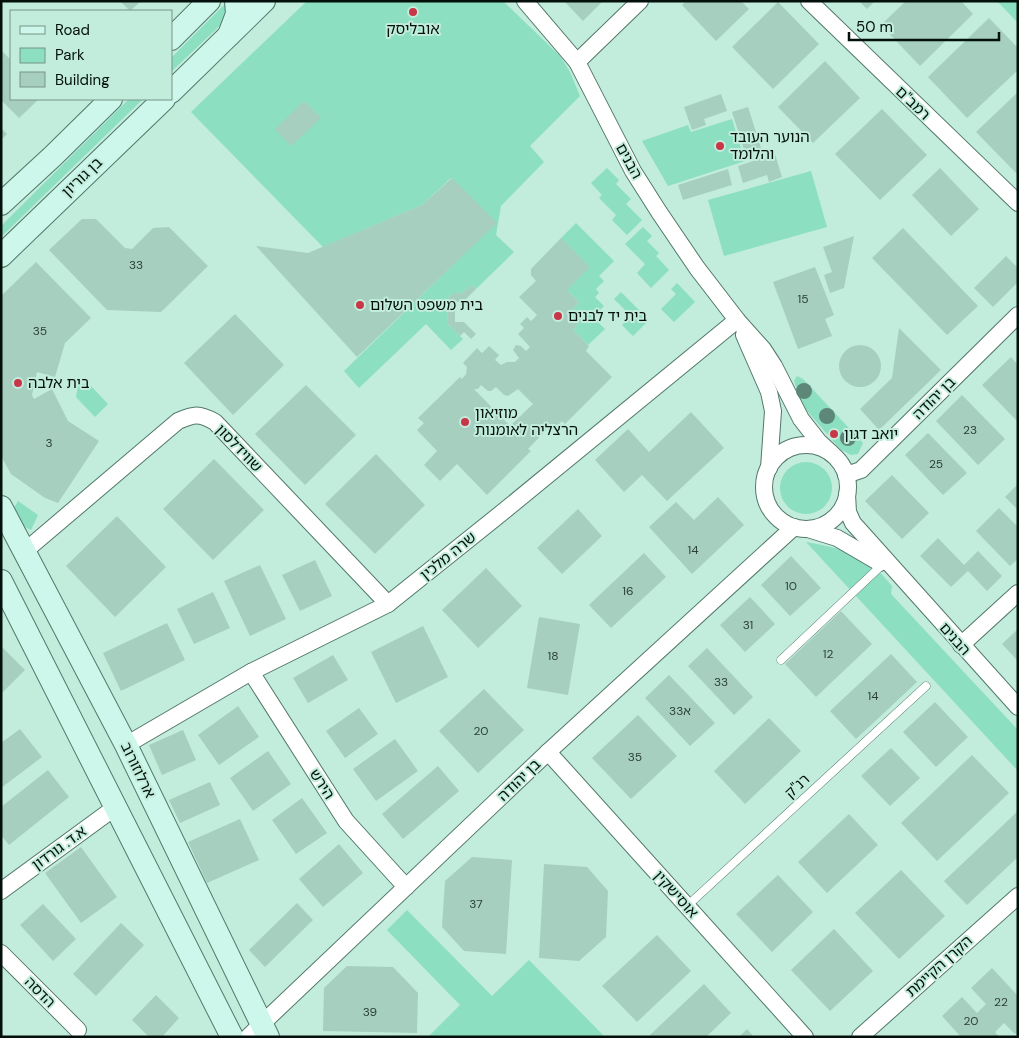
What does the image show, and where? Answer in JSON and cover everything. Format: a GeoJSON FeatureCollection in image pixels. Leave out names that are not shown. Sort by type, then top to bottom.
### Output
{"type":"FeatureCollection","features":[{"type":"Feature","properties":{"kind":"main road"},"geometry":{"type":"LineString","coordinates":[[172,38],[209,1]]}},
{"type":"Feature","properties":{"kind":"main road"},"geometry":{"type":"LineString","coordinates":[[227,38],[237,14],[236,1]]}},
{"type":"Feature","properties":{"kind":"main road"},"geometry":{"type":"LineString","coordinates":[[172,91],[263,2]]}},
{"type":"Feature","properties":{"kind":"main road"},"geometry":{"type":"LineString","coordinates":[[1,204],[110,100]]}},
{"type":"Feature","properties":{"kind":"main road","name":"בן גוריון"},"geometry":{"type":"LineString","coordinates":[[1,256],[163,100]]}},
{"type":"Feature","properties":{"kind":"main road","name":"ארלוזורוב"},"geometry":{"type":"LineString","coordinates":[[1,507],[126,744],[259,1032]]}},
{"type":"Feature","properties":{"kind":"main road"},"geometry":{"type":"LineString","coordinates":[[1,580],[117,806],[232,1037]]}},
{"type":"Feature","properties":{"kind":"street","name":"הבנים"},"geometry":{"type":"LineString","coordinates":[[525,1],[543,19],[577,62],[633,171],[679,242],[737,320],[763,349],[801,420],[815,438],[831,453]]}},
{"type":"Feature","properties":{"kind":"street"},"geometry":{"type":"LineString","coordinates":[[577,62],[640,1]]}},
{"type":"Feature","properties":{"kind":"street","name":"רמב\"ם"},"geometry":{"type":"LineString","coordinates":[[809,1],[1018,203]]}},
{"type":"Feature","properties":{"kind":"street","name":"בן יהודה"},"geometry":{"type":"LineString","coordinates":[[846,475],[860,470],[1018,315]]}},
{"type":"Feature","properties":{"kind":"street","name":"הבנים"},"geometry":{"type":"LineString","coordinates":[[737,320],[770,392],[773,411],[769,469]]}},
{"type":"Feature","properties":{"kind":"street","name":"שרה מלכין"},"geometry":{"type":"LineString","coordinates":[[126,744],[251,672],[388,604],[737,320]]}},
{"type":"Feature","properties":{"kind":"street","name":"שווידלסון"},"geometry":{"type":"LineString","coordinates":[[25,551],[178,421],[192,415],[204,416],[215,422],[388,604]]}},
{"type":"Feature","properties":{"kind":"street"},"geometry":{"type":"LineString","coordinates":[[805,445],[819,447],[831,453],[841,463],[846,475],[848,488],[846,500],[832,520],[820,526],[801,528],[782,521],[773,512],[766,500],[764,488],[766,475],[772,463],[780,454],[792,448],[805,445]]}},
{"type":"Feature","properties":{"kind":"street","name":"הבנים"},"geometry":{"type":"LineString","coordinates":[[847,494],[848,512],[853,524],[888,567],[1018,707]]}},
{"type":"Feature","properties":{"kind":"street","name":"הבנים"},"geometry":{"type":"LineString","coordinates":[[801,528],[837,538],[888,567]]}},
{"type":"Feature","properties":{"kind":"street","name":"בן יהודה"},"geometry":{"type":"LineString","coordinates":[[259,1032],[406,886],[548,752],[801,528]]}},
{"type":"Feature","properties":{"kind":"street"},"geometry":{"type":"LineString","coordinates":[[961,646],[1018,593]]}},
{"type":"Feature","properties":{"kind":"street","name":"הירש"},"geometry":{"type":"LineString","coordinates":[[251,672],[346,821],[406,886]]}},
{"type":"Feature","properties":{"kind":"street","name":"אוסישקין"},"geometry":{"type":"LineString","coordinates":[[548,752],[804,1037]]}},
{"type":"Feature","properties":{"kind":"street","name":"א.ד. גורדון"},"geometry":{"type":"LineString","coordinates":[[1,891],[117,806]]}},
{"type":"Feature","properties":{"kind":"street","name":"הקרן הקיימת"},"geometry":{"type":"LineString","coordinates":[[860,1037],[1018,896]]}},
{"type":"Feature","properties":{"kind":"street","name":"הדסה"},"geometry":{"type":"LineString","coordinates":[[1,953],[78,1030]]}},
{"type":"Feature","properties":{"kind":"lane"},"geometry":{"type":"LineString","coordinates":[[780,660],[888,567]]}},
{"type":"Feature","properties":{"kind":"lane","name":"רנ\"ק"},"geometry":{"type":"LineString","coordinates":[[687,906],[926,686]]}},
{"type":"Feature","properties":{"kind":"green space"},"geometry":{"type":"Polygon","coordinates":[[[228,1],[230,16],[172,71],[172,57],[228,1]]]}},
{"type":"Feature","properties":{"kind":"green space"},"geometry":{"type":"Polygon","coordinates":[[[307,1],[503,1],[560,56],[570,72],[580,96],[530,146],[544,162],[501,206],[496,235],[514,252],[476,289],[471,285],[462,293],[454,293],[448,298],[447,323],[463,339],[451,350],[426,324],[359,388],[344,371],[496,223],[451,178],[422,205],[323,247],[191,112],[307,1]]]}},
{"type":"Feature","properties":{"kind":"green space"},"geometry":{"type":"Polygon","coordinates":[[[997,1],[1018,1],[1018,23],[997,1]]]}},
{"type":"Feature","properties":{"kind":"green space"},"geometry":{"type":"Polygon","coordinates":[[[128,100],[142,100],[1,237],[1,226],[128,100]]]}},
{"type":"Feature","properties":{"kind":"green space"},"geometry":{"type":"Polygon","coordinates":[[[732,119],[745,161],[668,186],[642,141],[688,125],[691,132],[732,119]]]}},
{"type":"Feature","properties":{"kind":"green space"},"geometry":{"type":"Polygon","coordinates":[[[607,168],[619,180],[616,184],[631,199],[626,204],[642,220],[627,235],[612,220],[616,215],[599,198],[602,195],[591,183],[607,168]]]}},
{"type":"Feature","properties":{"kind":"green space"},"geometry":{"type":"Polygon","coordinates":[[[811,171],[827,227],[724,256],[708,200],[811,171]]]}},
{"type":"Feature","properties":{"kind":"green space"},"geometry":{"type":"Polygon","coordinates":[[[576,223],[614,261],[599,276],[604,281],[596,289],[599,293],[595,297],[604,306],[593,317],[605,329],[588,345],[573,330],[582,319],[572,310],[579,302],[567,290],[561,238],[576,223]]]}},
{"type":"Feature","properties":{"kind":"green space"},"geometry":{"type":"Polygon","coordinates":[[[643,227],[652,236],[647,241],[659,253],[656,256],[669,270],[651,288],[637,273],[645,264],[625,244],[643,227]]]}},
{"type":"Feature","properties":{"kind":"green space"},"geometry":{"type":"Polygon","coordinates":[[[677,283],[695,302],[674,322],[661,309],[676,294],[671,289],[677,283]]]}},
{"type":"Feature","properties":{"kind":"green space"},"geometry":{"type":"Polygon","coordinates":[[[621,292],[649,320],[633,336],[622,325],[631,316],[614,299],[621,292]]]}},
{"type":"Feature","properties":{"kind":"green space"},"geometry":{"type":"Polygon","coordinates":[[[797,376],[803,379],[863,443],[858,454],[851,455],[840,449],[802,405],[794,381],[797,376]]]}},
{"type":"Feature","properties":{"kind":"green space"},"geometry":{"type":"Polygon","coordinates":[[[88,383],[108,404],[95,417],[76,397],[78,385],[88,383]]]}},
{"type":"Feature","properties":{"kind":"green space"},"geometry":{"type":"Polygon","coordinates":[[[806,462],[816,464],[824,470],[830,478],[832,488],[830,498],[824,506],[816,512],[806,514],[796,512],[788,506],[782,498],[780,488],[782,478],[788,470],[796,464],[806,462]]]}},
{"type":"Feature","properties":{"kind":"green space"},"geometry":{"type":"Polygon","coordinates":[[[18,501],[38,515],[31,530],[23,526],[12,511],[18,501]]]}},
{"type":"Feature","properties":{"kind":"green space"},"geometry":{"type":"Polygon","coordinates":[[[806,542],[831,547],[855,555],[869,563],[881,574],[892,586],[891,594],[1018,730],[1018,771],[806,542]]]}},
{"type":"Feature","properties":{"kind":"green space"},"geometry":{"type":"Polygon","coordinates":[[[407,910],[492,996],[529,960],[605,1037],[428,1037],[460,1005],[387,930],[407,910]]]}},
{"type":"Feature","properties":{"kind":"building"},"geometry":{"type":"Polygon","coordinates":[[[120,1],[141,1],[131,10],[120,1]]]}},
{"type":"Feature","properties":{"kind":"building"},"geometry":{"type":"Polygon","coordinates":[[[564,1],[603,1],[583,21],[564,1]]]}},
{"type":"Feature","properties":{"kind":"building"},"geometry":{"type":"Polygon","coordinates":[[[686,1],[741,1],[749,9],[716,41],[682,5],[686,1]]]}},
{"type":"Feature","properties":{"kind":"building"},"geometry":{"type":"Polygon","coordinates":[[[859,1],[875,1],[867,9],[859,1]]]}},
{"type":"Feature","properties":{"kind":"building"},"geometry":{"type":"Polygon","coordinates":[[[906,1],[961,1],[973,14],[920,66],[881,25],[906,1]]]}},
{"type":"Feature","properties":{"kind":"building"},"geometry":{"type":"Polygon","coordinates":[[[778,2],[819,44],[773,89],[732,47],[778,2]]]}},
{"type":"Feature","properties":{"kind":"building"},"geometry":{"type":"Polygon","coordinates":[[[989,18],[1018,48],[1018,70],[967,118],[928,77],[989,18]]]}},
{"type":"Feature","properties":{"kind":"building"},"geometry":{"type":"Polygon","coordinates":[[[1,50],[10,59],[10,100],[38,100],[19,118],[1,100],[1,50]]]}},
{"type":"Feature","properties":{"kind":"building"},"geometry":{"type":"Polygon","coordinates":[[[825,61],[860,98],[813,143],[778,107],[825,61]]]}},
{"type":"Feature","properties":{"kind":"building"},"geometry":{"type":"Polygon","coordinates":[[[1018,92],[1018,175],[976,132],[1018,92]]]}},
{"type":"Feature","properties":{"kind":"building"},"geometry":{"type":"Polygon","coordinates":[[[721,94],[727,111],[704,119],[706,125],[692,130],[684,107],[721,94]]]}},
{"type":"Feature","properties":{"kind":"building"},"geometry":{"type":"Polygon","coordinates":[[[304,101],[321,118],[291,146],[275,129],[304,101]]]}},
{"type":"Feature","properties":{"kind":"building"},"geometry":{"type":"Polygon","coordinates":[[[748,107],[762,151],[746,156],[732,112],[748,107]]]}},
{"type":"Feature","properties":{"kind":"building"},"geometry":{"type":"Polygon","coordinates":[[[882,109],[927,155],[880,200],[835,154],[882,109]]]}},
{"type":"Feature","properties":{"kind":"building"},"geometry":{"type":"Polygon","coordinates":[[[1,128],[7,134],[1,140],[1,128]]]}},
{"type":"Feature","properties":{"kind":"building"},"geometry":{"type":"Polygon","coordinates":[[[775,154],[782,177],[769,182],[767,175],[743,183],[738,166],[775,154]]]}},
{"type":"Feature","properties":{"kind":"building"},"geometry":{"type":"Polygon","coordinates":[[[940,168],[979,209],[951,236],[912,195],[940,168]]]}},
{"type":"Feature","properties":{"kind":"building"},"geometry":{"type":"Polygon","coordinates":[[[728,169],[732,185],[683,200],[678,185],[728,169]]]}},
{"type":"Feature","properties":{"kind":"building","name":"בית משפט השלום"},"geometry":{"type":"Polygon","coordinates":[[[452,178],[497,223],[357,357],[256,246],[308,253],[422,205],[452,178]]]}},
{"type":"Feature","properties":{"kind":"building"},"geometry":{"type":"Polygon","coordinates":[[[82,219],[96,219],[125,248],[132,249],[153,228],[169,227],[208,266],[161,312],[107,310],[49,250],[82,219]]]}},
{"type":"Feature","properties":{"kind":"building"},"geometry":{"type":"Polygon","coordinates":[[[903,228],[978,306],[947,335],[872,258],[903,228]]]}},
{"type":"Feature","properties":{"kind":"building"},"geometry":{"type":"Polygon","coordinates":[[[854,236],[844,288],[830,293],[824,275],[832,272],[823,247],[854,236]]]}},
{"type":"Feature","properties":{"kind":"building"},"geometry":{"type":"Polygon","coordinates":[[[561,238],[590,267],[567,290],[579,302],[572,310],[582,319],[573,330],[589,346],[586,351],[612,377],[565,424],[562,421],[554,429],[550,426],[528,449],[531,451],[487,495],[457,464],[440,481],[424,465],[437,451],[417,430],[424,423],[418,418],[460,377],[462,379],[466,374],[467,367],[463,363],[477,348],[482,353],[489,346],[499,355],[495,360],[501,365],[507,362],[515,362],[519,358],[513,350],[516,345],[521,346],[526,351],[530,347],[518,334],[524,328],[520,324],[527,317],[531,321],[537,315],[519,297],[536,281],[531,275],[531,269],[561,238]],[[481,385],[478,389],[474,389],[510,426],[533,404],[518,389],[508,396],[504,395],[496,387],[488,391],[481,385]]]}},
{"type":"Feature","properties":{"kind":"building"},"geometry":{"type":"Polygon","coordinates":[[[1006,256],[1018,268],[1018,282],[993,307],[974,288],[1006,256]]]}},
{"type":"Feature","properties":{"kind":"building","name":"בית אלבה"},"geometry":{"type":"Polygon","coordinates":[[[36,262],[91,318],[65,343],[55,377],[37,372],[32,395],[34,399],[52,389],[68,421],[99,441],[58,503],[45,498],[11,474],[1,456],[1,296],[36,262]]]}},
{"type":"Feature","properties":{"kind":"building"},"geometry":{"type":"Polygon","coordinates":[[[815,267],[834,315],[825,319],[832,336],[798,349],[773,282],[815,267]]]}},
{"type":"Feature","properties":{"kind":"building"},"geometry":{"type":"Polygon","coordinates":[[[471,285],[476,289],[463,302],[455,302],[455,322],[464,322],[476,334],[471,339],[464,332],[460,336],[447,323],[448,298],[454,293],[462,293],[471,285]]]}},
{"type":"Feature","properties":{"kind":"building"},"geometry":{"type":"Polygon","coordinates":[[[235,314],[284,365],[233,415],[184,363],[235,314]]]}},
{"type":"Feature","properties":{"kind":"building"},"geometry":{"type":"Polygon","coordinates":[[[899,328],[941,370],[879,430],[860,409],[892,378],[899,328]]]}},
{"type":"Feature","properties":{"kind":"building"},"geometry":{"type":"Polygon","coordinates":[[[856,345],[864,345],[875,351],[881,366],[875,381],[864,387],[856,387],[845,381],[839,370],[839,362],[845,351],[856,345]]]}},
{"type":"Feature","properties":{"kind":"building"},"geometry":{"type":"Polygon","coordinates":[[[1011,357],[1018,365],[1018,422],[982,385],[1011,357]]]}},
{"type":"Feature","properties":{"kind":"building"},"geometry":{"type":"Polygon","coordinates":[[[306,385],[356,435],[305,485],[255,434],[306,385]]]}},
{"type":"Feature","properties":{"kind":"building"},"geometry":{"type":"Polygon","coordinates":[[[962,395],[1005,439],[978,465],[936,421],[962,395]]]}},
{"type":"Feature","properties":{"kind":"building"},"geometry":{"type":"Polygon","coordinates":[[[691,412],[724,448],[667,501],[642,475],[624,492],[595,460],[628,429],[649,452],[691,412]]]}},
{"type":"Feature","properties":{"kind":"building"},"geometry":{"type":"Polygon","coordinates":[[[928,433],[967,473],[943,495],[905,455],[928,433]]]}},
{"type":"Feature","properties":{"kind":"building"},"geometry":{"type":"Polygon","coordinates":[[[376,454],[425,505],[375,554],[325,504],[376,454]]]}},
{"type":"Feature","properties":{"kind":"building"},"geometry":{"type":"Polygon","coordinates":[[[214,459],[264,510],[213,560],[163,509],[214,459]]]}},
{"type":"Feature","properties":{"kind":"building"},"geometry":{"type":"Polygon","coordinates":[[[892,475],[929,513],[902,539],[865,501],[892,475]]]}},
{"type":"Feature","properties":{"kind":"building"},"geometry":{"type":"Polygon","coordinates":[[[1018,484],[1018,510],[1005,497],[1018,484]]]}},
{"type":"Feature","properties":{"kind":"building"},"geometry":{"type":"Polygon","coordinates":[[[718,497],[744,525],[692,574],[649,527],[676,502],[694,520],[718,497]]]}},
{"type":"Feature","properties":{"kind":"building"},"geometry":{"type":"Polygon","coordinates":[[[999,508],[1018,527],[1018,559],[1010,566],[976,531],[999,508]]]}},
{"type":"Feature","properties":{"kind":"building"},"geometry":{"type":"Polygon","coordinates":[[[578,509],[602,536],[562,574],[537,548],[578,509]]]}},
{"type":"Feature","properties":{"kind":"building"},"geometry":{"type":"Polygon","coordinates":[[[117,516],[166,567],[115,617],[66,566],[117,516]]]}},
{"type":"Feature","properties":{"kind":"building"},"geometry":{"type":"Polygon","coordinates":[[[938,538],[964,565],[978,551],[1002,576],[987,591],[968,571],[951,587],[920,556],[938,538]]]}},
{"type":"Feature","properties":{"kind":"building"},"geometry":{"type":"Polygon","coordinates":[[[644,553],[666,577],[611,628],[589,605],[644,553]]]}},
{"type":"Feature","properties":{"kind":"building"},"geometry":{"type":"Polygon","coordinates":[[[791,556],[821,588],[790,616],[761,585],[791,556]]]}},
{"type":"Feature","properties":{"kind":"building"},"geometry":{"type":"Polygon","coordinates":[[[315,560],[332,596],[300,611],[282,575],[315,560]]]}},
{"type":"Feature","properties":{"kind":"building"},"geometry":{"type":"Polygon","coordinates":[[[260,565],[286,619],[250,636],[224,581],[260,565]]]}},
{"type":"Feature","properties":{"kind":"building"},"geometry":{"type":"Polygon","coordinates":[[[486,568],[522,606],[478,648],[442,610],[486,568]]]}},
{"type":"Feature","properties":{"kind":"building"},"geometry":{"type":"Polygon","coordinates":[[[213,592],[230,628],[194,644],[177,609],[213,592]]]}},
{"type":"Feature","properties":{"kind":"building"},"geometry":{"type":"Polygon","coordinates":[[[750,597],[775,624],[745,652],[720,625],[750,597]]]}},
{"type":"Feature","properties":{"kind":"building"},"geometry":{"type":"Polygon","coordinates":[[[841,611],[872,644],[816,697],[785,664],[841,611]]]}},
{"type":"Feature","properties":{"kind":"building"},"geometry":{"type":"Polygon","coordinates":[[[539,617],[580,624],[568,695],[527,688],[539,617]]]}},
{"type":"Feature","properties":{"kind":"building"},"geometry":{"type":"Polygon","coordinates":[[[167,623],[185,660],[121,691],[103,653],[167,623]]]}},
{"type":"Feature","properties":{"kind":"building"},"geometry":{"type":"Polygon","coordinates":[[[423,626],[448,677],[396,703],[371,652],[423,626]]]}},
{"type":"Feature","properties":{"kind":"building"},"geometry":{"type":"Polygon","coordinates":[[[1018,629],[1018,661],[1002,644],[1018,629]]]}},
{"type":"Feature","properties":{"kind":"building"},"geometry":{"type":"Polygon","coordinates":[[[1,646],[25,670],[1,694],[1,646]]]}},
{"type":"Feature","properties":{"kind":"building"},"geometry":{"type":"Polygon","coordinates":[[[707,648],[753,697],[734,715],[688,666],[707,648]]]}},
{"type":"Feature","properties":{"kind":"building"},"geometry":{"type":"Polygon","coordinates":[[[891,654],[917,682],[856,739],[830,711],[891,654]]]}},
{"type":"Feature","properties":{"kind":"building"},"geometry":{"type":"Polygon","coordinates":[[[333,655],[348,680],[308,703],[293,678],[333,655]]]}},
{"type":"Feature","properties":{"kind":"building"},"geometry":{"type":"Polygon","coordinates":[[[669,675],[715,723],[690,746],[645,698],[669,675]]]}},
{"type":"Feature","properties":{"kind":"building"},"geometry":{"type":"Polygon","coordinates":[[[484,689],[524,730],[478,773],[439,731],[484,689]]]}},
{"type":"Feature","properties":{"kind":"building"},"geometry":{"type":"Polygon","coordinates":[[[935,702],[968,737],[936,767],[903,732],[935,702]]]}},
{"type":"Feature","properties":{"kind":"building"},"geometry":{"type":"Polygon","coordinates":[[[238,706],[259,737],[219,765],[198,735],[238,706]]]}},
{"type":"Feature","properties":{"kind":"building"},"geometry":{"type":"Polygon","coordinates":[[[359,708],[378,734],[345,758],[326,731],[359,708]]]}},
{"type":"Feature","properties":{"kind":"building"},"geometry":{"type":"Polygon","coordinates":[[[638,715],[677,756],[631,799],[592,758],[638,715]]]}},
{"type":"Feature","properties":{"kind":"building"},"geometry":{"type":"Polygon","coordinates":[[[769,718],[801,751],[745,804],[714,771],[769,718]]]}},
{"type":"Feature","properties":{"kind":"building"},"geometry":{"type":"Polygon","coordinates":[[[20,729],[42,757],[1,788],[1,743],[20,729]]]}},
{"type":"Feature","properties":{"kind":"building"},"geometry":{"type":"Polygon","coordinates":[[[183,730],[196,760],[162,775],[149,745],[183,730]]]}},
{"type":"Feature","properties":{"kind":"building"},"geometry":{"type":"Polygon","coordinates":[[[395,739],[418,771],[376,801],[353,769],[395,739]]]}},
{"type":"Feature","properties":{"kind":"building"},"geometry":{"type":"Polygon","coordinates":[[[891,748],[920,778],[890,806],[861,776],[891,748]]]}},
{"type":"Feature","properties":{"kind":"building"},"geometry":{"type":"Polygon","coordinates":[[[268,751],[291,784],[253,811],[230,778],[268,751]]]}},
{"type":"Feature","properties":{"kind":"building"},"geometry":{"type":"Polygon","coordinates":[[[972,755],[1009,793],[937,861],[901,823],[972,755]]]}},
{"type":"Feature","properties":{"kind":"building"},"geometry":{"type":"Polygon","coordinates":[[[438,766],[459,791],[403,839],[382,814],[438,766]]]}},
{"type":"Feature","properties":{"kind":"building"},"geometry":{"type":"Polygon","coordinates":[[[48,770],[69,797],[9,845],[1,835],[1,807],[48,770]]]}},
{"type":"Feature","properties":{"kind":"building"},"geometry":{"type":"Polygon","coordinates":[[[210,782],[220,805],[180,823],[169,800],[210,782]]]}},
{"type":"Feature","properties":{"kind":"building"},"geometry":{"type":"Polygon","coordinates":[[[302,798],[327,833],[296,854],[272,820],[302,798]]]}},
{"type":"Feature","properties":{"kind":"building"},"geometry":{"type":"Polygon","coordinates":[[[1018,811],[1018,857],[967,905],[944,881],[1018,811]]]}},
{"type":"Feature","properties":{"kind":"building"},"geometry":{"type":"Polygon","coordinates":[[[849,814],[878,845],[827,893],[798,862],[849,814]]]}},
{"type":"Feature","properties":{"kind":"building"},"geometry":{"type":"Polygon","coordinates":[[[240,819],[259,860],[207,883],[188,842],[240,819]]]}},
{"type":"Feature","properties":{"kind":"building"},"geometry":{"type":"Polygon","coordinates":[[[339,844],[363,873],[323,907],[299,879],[339,844]]]}},
{"type":"Feature","properties":{"kind":"building"},"geometry":{"type":"Polygon","coordinates":[[[81,847],[117,897],[81,923],[45,873],[81,847]]]}},
{"type":"Feature","properties":{"kind":"building"},"geometry":{"type":"Polygon","coordinates":[[[472,857],[512,860],[506,954],[464,951],[442,927],[445,881],[472,857]]]}},
{"type":"Feature","properties":{"kind":"building"},"geometry":{"type":"Polygon","coordinates":[[[544,864],[587,867],[608,891],[606,937],[579,961],[539,958],[544,864]]]}},
{"type":"Feature","properties":{"kind":"building"},"geometry":{"type":"Polygon","coordinates":[[[901,870],[945,916],[899,959],[855,913],[901,870]]]}},
{"type":"Feature","properties":{"kind":"building"},"geometry":{"type":"Polygon","coordinates":[[[778,875],[813,912],[772,952],[736,914],[778,875]]]}},
{"type":"Feature","properties":{"kind":"building"},"geometry":{"type":"Polygon","coordinates":[[[297,903],[313,920],[265,967],[249,950],[297,903]]]}},
{"type":"Feature","properties":{"kind":"building"},"geometry":{"type":"Polygon","coordinates":[[[43,904],[76,939],[53,961],[20,925],[43,904]]]}},
{"type":"Feature","properties":{"kind":"building"},"geometry":{"type":"Polygon","coordinates":[[[121,923],[144,945],[96,996],[73,974],[121,923]]]}},
{"type":"Feature","properties":{"kind":"building"},"geometry":{"type":"Polygon","coordinates":[[[834,929],[873,971],[830,1011],[791,970],[834,929]]]}},
{"type":"Feature","properties":{"kind":"building"},"geometry":{"type":"Polygon","coordinates":[[[657,935],[691,971],[637,1022],[602,986],[657,935]]]}},
{"type":"Feature","properties":{"kind":"building"},"geometry":{"type":"Polygon","coordinates":[[[347,966],[393,967],[418,993],[417,1033],[323,1031],[324,988],[347,966]]]}},
{"type":"Feature","properties":{"kind":"building"},"geometry":{"type":"Polygon","coordinates":[[[992,968],[1018,996],[1018,1032],[1015,1034],[1004,1023],[995,1032],[999,1037],[961,1037],[942,1016],[962,997],[977,1013],[986,1004],[971,988],[992,968]]]}},
{"type":"Feature","properties":{"kind":"building"},"geometry":{"type":"Polygon","coordinates":[[[704,984],[731,1013],[706,1037],[651,1037],[650,1035],[704,984]]]}},
{"type":"Feature","properties":{"kind":"building"},"geometry":{"type":"Polygon","coordinates":[[[156,995],[179,1018],[162,1037],[149,1037],[132,1020],[156,995]]]}},
{"type":"Feature","properties":{"kind":"building"},"geometry":{"type":"Polygon","coordinates":[[[747,1029],[754,1037],[739,1037],[747,1029]]]}},
{"type":"Feature","properties":{"kind":"place","name":"אובליסק"},"geometry":{"type":"Point","coordinates":[413,12]}},
{"type":"Feature","properties":{"kind":"place","name":"הנוער העובד והלומד"},"geometry":{"type":"Point","coordinates":[720,146]}},
{"type":"Feature","properties":{"kind":"place","name":"בית משפט השלום"},"geometry":{"type":"Point","coordinates":[360,305]}},
{"type":"Feature","properties":{"kind":"place","name":"בית יד לבנים"},"geometry":{"type":"Point","coordinates":[558,316]}},
{"type":"Feature","properties":{"kind":"place","name":"בית אלבה"},"geometry":{"type":"Point","coordinates":[18,383]}},
{"type":"Feature","properties":{"kind":"place","name":"מוזיאון הרצליה לאומנות"},"geometry":{"type":"Point","coordinates":[465,422]}},
{"type":"Feature","properties":{"kind":"place","name":"יואב דגון"},"geometry":{"type":"Point","coordinates":[834,434]}}]}
